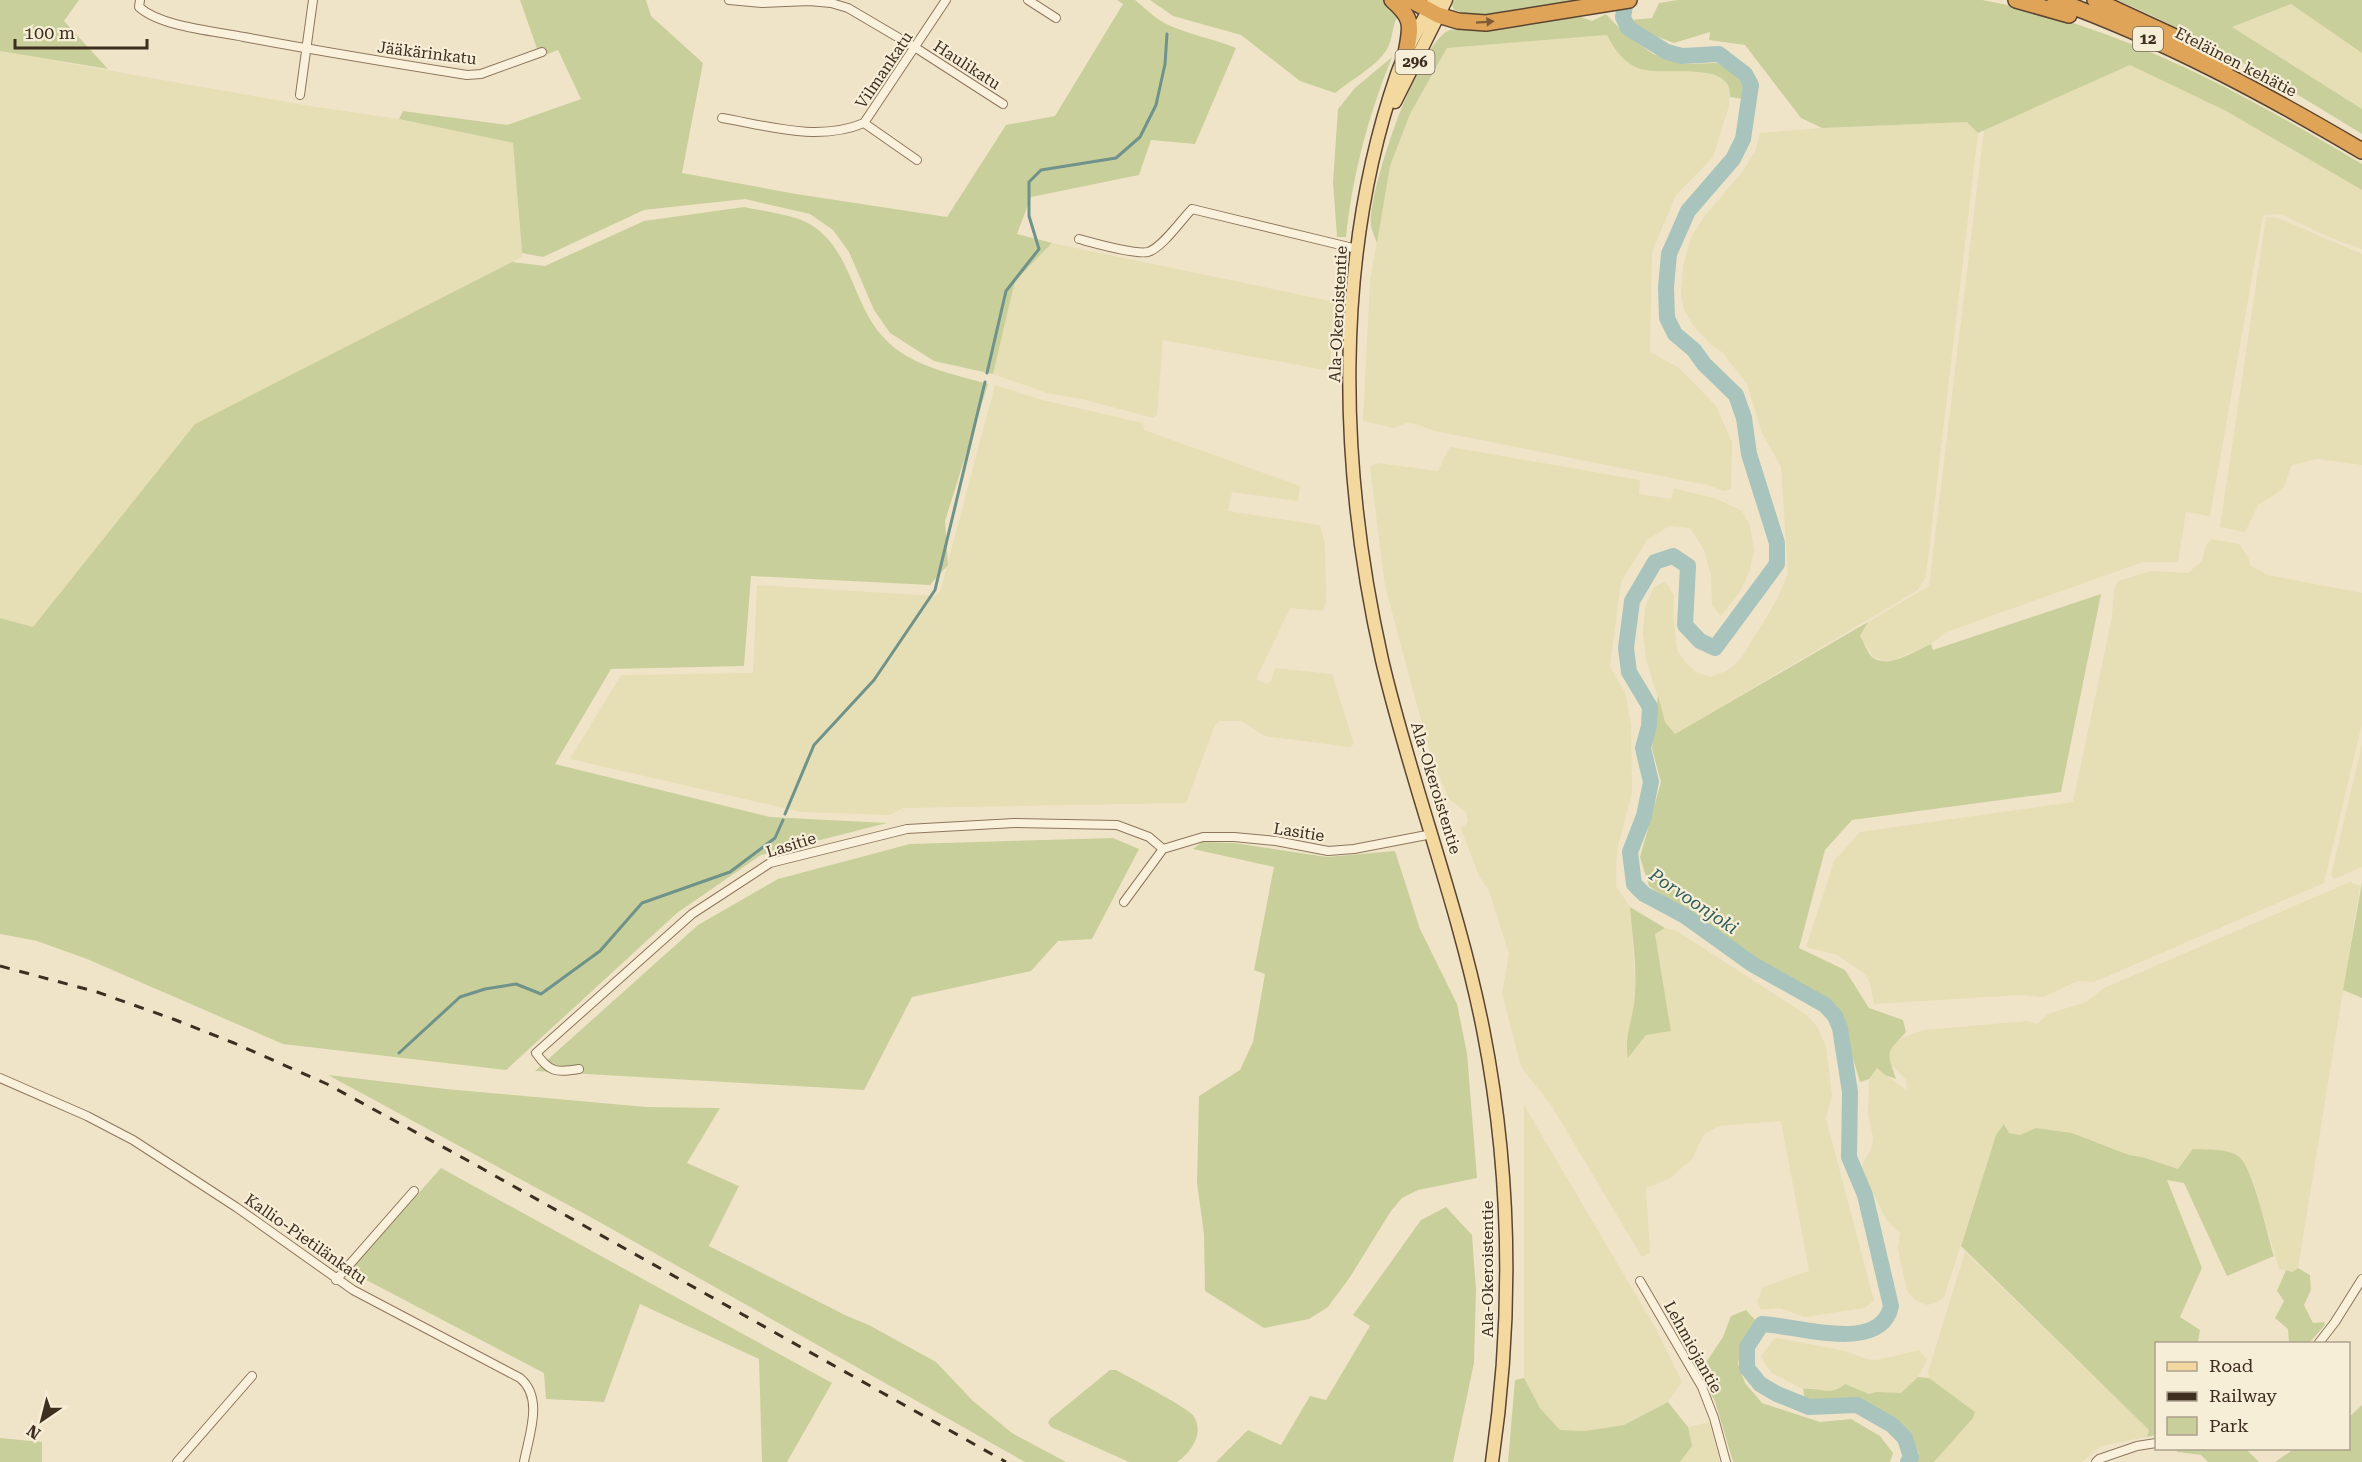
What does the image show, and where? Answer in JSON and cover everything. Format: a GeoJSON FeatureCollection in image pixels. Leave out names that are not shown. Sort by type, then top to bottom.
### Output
{"type":"FeatureCollection","features":[{"type":"Feature","properties":{"kind":"highway"},"geometry":{"type":"LineString","coordinates":[[1392,0],[1406,13],[1411,26],[1407,53]]}},
{"type":"Feature","properties":{"kind":"highway"},"geometry":{"type":"LineString","coordinates":[[1410,0],[1458,21],[1486,22],[1629,0]]}},
{"type":"Feature","properties":{"kind":"highway"},"geometry":{"type":"LineString","coordinates":[[2016,0],[2107,27],[2241,78]]}},
{"type":"Feature","properties":{"kind":"highway","name":"Eteläinen kehätie"},"geometry":{"type":"LineString","coordinates":[[2055,0],[2241,78],[2362,151]]}},
{"type":"Feature","properties":{"kind":"highway","name":"Eteläinen kehätie"},"geometry":{"type":"LineString","coordinates":[[2076,0],[2170,39],[2362,143]]}},
{"type":"Feature","properties":{"kind":"highway"},"geometry":{"type":"LineString","coordinates":[[2095,0],[2175,37],[2241,78]]}},
{"type":"Feature","properties":{"kind":"main road","name":"Ala-Okeroistentie"},"geometry":{"type":"LineString","coordinates":[[1446,0],[1433,9],[1398,73],[1365,192],[1353,290],[1352,428],[1365,568],[1383,661],[1408,757],[1473,982],[1490,1070],[1505,1218],[1506,1298],[1501,1387],[1492,1462]]}},
{"type":"Feature","properties":{"kind":"main road","name":"Ala-Okeroistentie"},"geometry":{"type":"LineString","coordinates":[[1383,124],[1433,9]]}},
{"type":"Feature","properties":{"kind":"street","name":"Jääkärinkatu"},"geometry":{"type":"LineString","coordinates":[[140,0],[140,7],[148,15],[184,26],[306,49],[467,75],[481,74],[542,52]]}},
{"type":"Feature","properties":{"kind":"street"},"geometry":{"type":"LineString","coordinates":[[300,95],[313,0]]}},
{"type":"Feature","properties":{"kind":"street","name":"Haulikatu"},"geometry":{"type":"LineString","coordinates":[[729,0],[762,3],[809,1],[831,3],[848,8],[1003,104]]}},
{"type":"Feature","properties":{"kind":"street","name":"Vilmankatu"},"geometry":{"type":"LineString","coordinates":[[722,118],[820,133],[847,130],[864,123],[946,0]]}},
{"type":"Feature","properties":{"kind":"street"},"geometry":{"type":"LineString","coordinates":[[1028,0],[1056,18]]}},
{"type":"Feature","properties":{"kind":"street"},"geometry":{"type":"LineString","coordinates":[[864,123],[917,159]]}},
{"type":"Feature","properties":{"kind":"street"},"geometry":{"type":"LineString","coordinates":[[1079,239],[1114,248],[1148,252],[1158,246],[1192,209],[1357,249]]}},
{"type":"Feature","properties":{"kind":"street","name":"Lasitie"},"geometry":{"type":"LineString","coordinates":[[579,1069],[561,1072],[545,1067],[536,1053],[692,914],[770,863],[907,829],[1014,823],[1117,825],[1149,837],[1163,849],[1203,837],[1234,837],[1328,850],[1354,849],[1432,834]]}},
{"type":"Feature","properties":{"kind":"street"},"geometry":{"type":"LineString","coordinates":[[1124,902],[1163,849]]}},
{"type":"Feature","properties":{"kind":"street","name":"Kallio-Pietilänkatu"},"geometry":{"type":"LineString","coordinates":[[0,1078],[87,1116],[160,1156],[236,1207],[336,1280],[520,1378],[527,1384],[534,1401],[524,1462]]}},
{"type":"Feature","properties":{"kind":"street"},"geometry":{"type":"LineString","coordinates":[[336,1280],[414,1191]]}},
{"type":"Feature","properties":{"kind":"street"},"geometry":{"type":"LineString","coordinates":[[2320,1342],[2362,1279]]}},
{"type":"Feature","properties":{"kind":"street","name":"Lehmiojantie"},"geometry":{"type":"LineString","coordinates":[[1640,1281],[1702,1387],[1714,1418],[1726,1462]]}},
{"type":"Feature","properties":{"kind":"street"},"geometry":{"type":"LineString","coordinates":[[177,1462],[252,1376]]}},
{"type":"Feature","properties":{"kind":"street"},"geometry":{"type":"LineString","coordinates":[[2096,1462],[2137,1446],[2155,1443]]}},
{"type":"Feature","properties":{"kind":"shaded area"},"geometry":{"type":"Polygon","coordinates":[[[2291,4],[2362,53],[2362,109],[2232,27],[2291,4]]]}},
{"type":"Feature","properties":{"kind":"shaded area"},"geometry":{"type":"Polygon","coordinates":[[[1607,35],[1616,51],[1709,73],[1724,80],[1730,89],[1729,106],[1713,157],[1676,195],[1652,252],[1650,352],[1679,368],[1716,406],[1732,442],[1731,489],[1724,491],[1707,485],[1435,431],[1416,424],[1407,423],[1394,428],[1363,421],[1370,281],[1390,166],[1410,114],[1447,48],[1607,35]]]}},
{"type":"Feature","properties":{"kind":"shaded area"},"geometry":{"type":"Polygon","coordinates":[[[0,51],[310,106],[399,119],[513,143],[522,257],[195,424],[33,627],[0,618],[0,51]]]}},
{"type":"Feature","properties":{"kind":"shaded area"},"geometry":{"type":"Polygon","coordinates":[[[2130,65],[2226,111],[2362,190],[2362,249],[2331,238],[2281,214],[2263,215],[2210,516],[2186,512],[2178,562],[2143,562],[1946,632],[1931,644],[1896,659],[1884,661],[1873,657],[1860,636],[1868,622],[1929,586],[1984,130],[2130,65]]]}},
{"type":"Feature","properties":{"kind":"shaded area"},"geometry":{"type":"Polygon","coordinates":[[[1968,122],[1978,133],[1926,576],[1918,590],[1675,734],[1665,722],[1646,659],[1643,634],[1645,607],[1654,587],[1664,582],[1674,596],[1673,613],[1677,650],[1696,672],[1710,677],[1726,671],[1740,660],[1775,603],[1788,574],[1781,467],[1762,433],[1747,384],[1722,352],[1711,345],[1693,325],[1684,310],[1681,293],[1683,266],[1691,237],[1707,213],[1743,171],[1755,152],[1760,133],[1968,122]]]}},
{"type":"Feature","properties":{"kind":"shaded area"},"geometry":{"type":"Polygon","coordinates":[[[2266,217],[2278,218],[2362,254],[2362,465],[2318,459],[2292,465],[2284,486],[2258,505],[2245,532],[2220,527],[2266,217]]]}},
{"type":"Feature","properties":{"kind":"shaded area"},"geometry":{"type":"Polygon","coordinates":[[[1052,243],[1335,302],[1330,368],[1325,370],[1163,340],[1157,415],[1153,418],[1086,400],[1047,393],[993,374],[1015,281],[1052,243]]]}},
{"type":"Feature","properties":{"kind":"shaded area"},"geometry":{"type":"Polygon","coordinates":[[[995,385],[1042,400],[1143,423],[1144,430],[1300,486],[1298,501],[1232,492],[1228,511],[1320,525],[1325,544],[1326,602],[1323,611],[1290,608],[1256,679],[1267,684],[1271,681],[1275,668],[1332,674],[1354,744],[1350,747],[1265,736],[1241,721],[1219,721],[1215,725],[1186,803],[903,808],[890,815],[801,812],[570,759],[621,675],[753,673],[757,585],[935,596],[940,592],[995,385]]]}},
{"type":"Feature","properties":{"kind":"shaded area"},"geometry":{"type":"Polygon","coordinates":[[[1450,447],[1640,480],[1639,494],[1671,499],[1674,488],[1717,499],[1742,511],[1750,526],[1754,550],[1749,573],[1739,593],[1721,616],[1712,605],[1711,576],[1704,550],[1690,528],[1669,526],[1647,540],[1621,582],[1610,666],[1626,695],[1631,725],[1632,793],[1617,850],[1616,886],[1630,907],[1636,991],[1626,1048],[1629,1057],[1646,1035],[1671,1030],[1655,934],[1665,928],[1677,931],[1808,1016],[1818,1028],[1826,1047],[1832,1095],[1826,1118],[1874,1301],[1864,1308],[1805,1317],[1780,1308],[1761,1310],[1757,1301],[1763,1287],[1809,1271],[1781,1121],[1719,1126],[1704,1134],[1692,1159],[1669,1179],[1646,1188],[1650,1253],[1642,1257],[1551,1105],[1521,1067],[1502,993],[1509,954],[1489,891],[1479,876],[1461,829],[1468,822],[1466,812],[1449,799],[1431,757],[1385,586],[1370,467],[1378,463],[1438,471],[1450,447]]]}},
{"type":"Feature","properties":{"kind":"shaded area"},"geometry":{"type":"Polygon","coordinates":[[[2212,539],[2239,544],[2251,566],[2268,575],[2362,593],[2362,724],[2324,883],[2094,982],[2078,981],[2043,997],[2021,995],[1874,1004],[1870,983],[1865,974],[1837,955],[1806,947],[1834,861],[1860,832],[2073,802],[2112,617],[2114,589],[2118,581],[2151,571],[2188,573],[2202,561],[2206,545],[2212,539]]]}},
{"type":"Feature","properties":{"kind":"shaded area"},"geometry":{"type":"Polygon","coordinates":[[[2362,745],[2362,867],[2334,879],[2331,875],[2362,745]]]}},
{"type":"Feature","properties":{"kind":"shaded area"},"geometry":{"type":"Polygon","coordinates":[[[2350,882],[2360,886],[2298,1268],[2292,1272],[2279,1269],[2253,1180],[2182,1165],[2178,1169],[2129,1155],[2072,1133],[2036,1128],[2020,1135],[2009,1133],[1996,1135],[1944,1297],[1936,1303],[1927,1305],[1915,1300],[1907,1291],[1900,1260],[1898,1247],[1900,1233],[1887,1221],[1866,1179],[1862,1165],[1872,1147],[1873,1137],[1868,1115],[1869,1079],[1877,1068],[1907,1091],[1906,1080],[1892,1065],[1889,1054],[1892,1044],[1901,1038],[1924,1030],[2027,1021],[2037,1024],[2048,1014],[2086,1002],[2104,988],[2350,882]]]}},
{"type":"Feature","properties":{"kind":"shaded area"},"geometry":{"type":"Polygon","coordinates":[[[1524,1105],[1656,1329],[1682,1382],[1668,1402],[1624,1425],[1585,1431],[1560,1430],[1540,1408],[1524,1378],[1524,1105]]]}},
{"type":"Feature","properties":{"kind":"shaded area"},"geometry":{"type":"Polygon","coordinates":[[[1965,1252],[2149,1430],[2147,1437],[2101,1446],[2082,1462],[1934,1462],[1973,1418],[1975,1412],[1929,1378],[1928,1372],[1965,1252]]]}},
{"type":"Feature","properties":{"kind":"shaded area"},"geometry":{"type":"Polygon","coordinates":[[[1774,1339],[1845,1351],[1867,1359],[1877,1360],[1919,1350],[1927,1359],[1918,1377],[1901,1393],[1869,1394],[1840,1389],[1821,1392],[1811,1388],[1803,1389],[1772,1373],[1766,1366],[1761,1356],[1774,1339]]]}},
{"type":"Feature","properties":{"kind":"shaded area"},"geometry":{"type":"Polygon","coordinates":[[[1709,1422],[1720,1462],[1680,1462],[1691,1446],[1688,1427],[1709,1422]]]}},
{"type":"Feature","properties":{"kind":"green space"},"geometry":{"type":"Polygon","coordinates":[[[0,0],[79,0],[64,21],[108,69],[0,51],[0,0]]]}},
{"type":"Feature","properties":{"kind":"green space"},"geometry":{"type":"Polygon","coordinates":[[[520,0],[646,0],[651,16],[703,63],[682,173],[796,194],[947,217],[1006,125],[1055,116],[1123,4],[1117,0],[1135,0],[1168,25],[1236,48],[1195,144],[1151,140],[1139,175],[1031,197],[1017,234],[1052,243],[1015,281],[993,374],[934,361],[890,333],[874,310],[849,252],[833,230],[810,214],[745,199],[644,210],[543,257],[522,253],[513,143],[399,119],[403,111],[507,125],[581,99],[558,50],[540,57],[520,0]]]}},
{"type":"Feature","properties":{"kind":"green space"},"geometry":{"type":"Polygon","coordinates":[[[1150,0],[1383,0],[1400,12],[1386,51],[1369,68],[1335,93],[1300,81],[1241,35],[1173,16],[1150,0]]]}},
{"type":"Feature","properties":{"kind":"green space"},"geometry":{"type":"Polygon","coordinates":[[[1455,0],[1576,0],[1514,12],[1482,15],[1454,10],[1452,5],[1455,0]]]}},
{"type":"Feature","properties":{"kind":"green space"},"geometry":{"type":"Polygon","coordinates":[[[1678,0],[1982,0],[2033,11],[2131,44],[2179,65],[2271,112],[2362,164],[2362,190],[2226,111],[2130,65],[1978,133],[1967,122],[1822,128],[1801,118],[1745,45],[1709,40],[1710,32],[1674,43],[1637,29],[1630,20],[1652,18],[1659,3],[1678,0]]]}},
{"type":"Feature","properties":{"kind":"green space"},"geometry":{"type":"Polygon","coordinates":[[[2117,0],[2362,0],[2362,53],[2291,4],[2232,27],[2362,109],[2362,134],[2211,46],[2117,0]]]}},
{"type":"Feature","properties":{"kind":"green space"},"geometry":{"type":"Polygon","coordinates":[[[1606,14],[1624,33],[1653,54],[1686,64],[1717,63],[1735,74],[1746,91],[1744,99],[1730,97],[1728,85],[1720,77],[1708,73],[1648,71],[1638,68],[1620,54],[1607,35],[1447,48],[1410,114],[1390,166],[1377,243],[1371,226],[1372,209],[1386,152],[1410,88],[1424,60],[1438,40],[1453,29],[1490,28],[1578,16],[1592,21],[1606,14]]]}},
{"type":"Feature","properties":{"kind":"green space"},"geometry":{"type":"Polygon","coordinates":[[[1392,57],[1363,146],[1346,237],[1337,237],[1333,182],[1338,109],[1355,88],[1392,57]]]}},
{"type":"Feature","properties":{"kind":"green space"},"geometry":{"type":"Polygon","coordinates":[[[744,207],[799,219],[821,232],[833,245],[842,260],[873,324],[894,348],[932,368],[988,384],[945,521],[948,565],[930,585],[751,576],[744,666],[611,669],[555,764],[770,817],[887,823],[761,855],[677,913],[506,1070],[283,1044],[87,959],[37,941],[0,934],[0,618],[33,627],[195,424],[512,262],[545,266],[644,221],[744,207]]]}},
{"type":"Feature","properties":{"kind":"green space"},"geometry":{"type":"Polygon","coordinates":[[[2101,594],[2061,792],[1852,820],[1825,850],[1799,948],[1845,970],[1869,1008],[1903,1020],[1906,1032],[1890,1052],[1889,1057],[1896,1079],[1885,1075],[1877,1068],[1869,1079],[1860,1082],[1839,1012],[1828,998],[1754,959],[1649,886],[1640,857],[1661,782],[1652,749],[1658,696],[1665,722],[1675,734],[1868,622],[1860,636],[1872,657],[1886,661],[1902,658],[1931,644],[1933,650],[2101,594]]]}},
{"type":"Feature","properties":{"kind":"green space"},"geometry":{"type":"Polygon","coordinates":[[[1113,838],[1139,849],[1092,939],[1058,941],[1031,971],[912,997],[864,1090],[535,1071],[698,925],[778,879],[910,844],[1113,838]]]}},
{"type":"Feature","properties":{"kind":"green space"},"geometry":{"type":"Polygon","coordinates":[[[1202,842],[1234,843],[1327,857],[1395,851],[1420,929],[1457,1004],[1467,1053],[1477,1178],[1418,1190],[1402,1198],[1328,1307],[1309,1319],[1264,1328],[1205,1291],[1204,1234],[1197,1183],[1199,1096],[1240,1070],[1253,1042],[1265,974],[1254,970],[1274,867],[1193,849],[1202,842]]]}},
{"type":"Feature","properties":{"kind":"green space"},"geometry":{"type":"Polygon","coordinates":[[[2362,882],[2362,998],[2343,990],[2362,882]]]}},
{"type":"Feature","properties":{"kind":"green space"},"geometry":{"type":"Polygon","coordinates":[[[1630,907],[1665,928],[1655,934],[1671,1031],[1646,1035],[1628,1058],[1627,1042],[1635,982],[1630,907]]]}},
{"type":"Feature","properties":{"kind":"green space"},"geometry":{"type":"Polygon","coordinates":[[[328,1075],[446,1089],[646,1107],[720,1108],[687,1163],[739,1186],[709,1246],[869,1325],[936,1362],[973,1401],[1012,1433],[1066,1462],[1025,1462],[594,1219],[328,1075]]]}},
{"type":"Feature","properties":{"kind":"green space"},"geometry":{"type":"Polygon","coordinates":[[[2004,1124],[2009,1133],[2020,1135],[2036,1128],[2072,1133],[2129,1155],[2178,1169],[2193,1149],[2233,1153],[2244,1162],[2259,1203],[2274,1256],[2227,1276],[2184,1183],[2167,1180],[2202,1268],[2180,1317],[2200,1330],[2198,1342],[2155,1342],[2155,1435],[2147,1437],[2149,1430],[1961,1246],[1996,1135],[2004,1124]]]}},
{"type":"Feature","properties":{"kind":"green space"},"geometry":{"type":"Polygon","coordinates":[[[441,1168],[832,1383],[787,1462],[762,1462],[759,1359],[640,1304],[604,1402],[546,1399],[544,1373],[349,1271],[441,1168]]]}},
{"type":"Feature","properties":{"kind":"green space"},"geometry":{"type":"Polygon","coordinates":[[[1446,1207],[1472,1235],[1476,1290],[1474,1363],[1453,1462],[1216,1462],[1248,1430],[1281,1445],[1310,1396],[1326,1400],[1370,1326],[1353,1315],[1421,1220],[1446,1207]]]}},
{"type":"Feature","properties":{"kind":"green space"},"geometry":{"type":"Polygon","coordinates":[[[2298,1268],[2310,1275],[2311,1290],[2304,1305],[2313,1323],[2324,1322],[2325,1325],[2310,1342],[2289,1342],[2288,1329],[2275,1318],[2284,1301],[2277,1291],[2286,1270],[2292,1272],[2298,1268]]]}},
{"type":"Feature","properties":{"kind":"green space"},"geometry":{"type":"Polygon","coordinates":[[[1746,1310],[1756,1321],[1741,1346],[1738,1364],[1745,1383],[1762,1403],[1820,1422],[1851,1419],[1880,1436],[1893,1453],[1890,1462],[1733,1462],[1715,1401],[1699,1373],[1723,1337],[1731,1316],[1746,1310]]]}},
{"type":"Feature","properties":{"kind":"green space"},"geometry":{"type":"Polygon","coordinates":[[[1110,1370],[1116,1370],[1140,1383],[1193,1415],[1198,1428],[1195,1441],[1188,1453],[1177,1462],[1129,1462],[1051,1427],[1048,1423],[1050,1419],[1110,1370]]]}},
{"type":"Feature","properties":{"kind":"green space"},"geometry":{"type":"Polygon","coordinates":[[[1918,1377],[1929,1378],[1975,1412],[1973,1418],[1934,1462],[1912,1462],[1919,1453],[1914,1445],[1895,1422],[1879,1410],[1855,1401],[1805,1401],[1803,1389],[1829,1391],[1845,1384],[1869,1394],[1901,1393],[1918,1377]]]}},
{"type":"Feature","properties":{"kind":"green space"},"geometry":{"type":"Polygon","coordinates":[[[1524,1378],[1540,1408],[1560,1430],[1585,1431],[1624,1425],[1668,1402],[1688,1427],[1692,1446],[1680,1462],[1508,1462],[1515,1380],[1524,1378]]]}},
{"type":"Feature","properties":{"kind":"green space"},"geometry":{"type":"Polygon","coordinates":[[[2362,1405],[2362,1462],[2275,1462],[2293,1450],[2350,1450],[2350,1416],[2362,1405]]]}},
{"type":"Feature","properties":{"kind":"green space"},"geometry":{"type":"Polygon","coordinates":[[[0,1438],[42,1442],[42,1462],[0,1462],[0,1438]]]}},
{"type":"Feature","properties":{"kind":"green space"},"geometry":{"type":"Polygon","coordinates":[[[2176,1450],[2247,1450],[2259,1462],[2208,1462],[2201,1455],[2177,1452],[2176,1450]]]}},
{"type":"Feature","properties":{"kind":"waterway","name":"Porvoonjoki"},"geometry":{"type":"LineString","coordinates":[[1626,0],[1623,17],[1628,28],[1667,52],[1682,56],[1719,54],[1745,74],[1751,85],[1743,139],[1733,159],[1688,211],[1669,254],[1666,287],[1667,318],[1675,334],[1694,350],[1704,364],[1736,395],[1744,418],[1749,454],[1777,543],[1777,564],[1715,648],[1700,641],[1685,625],[1688,566],[1673,556],[1655,562],[1632,601],[1626,648],[1629,672],[1650,707],[1649,726],[1643,748],[1651,782],[1644,816],[1630,852],[1634,884],[1644,894],[1685,916],[1752,964],[1825,1005],[1835,1016],[1840,1028],[1850,1092],[1849,1157],[1865,1195],[1891,1306],[1884,1321],[1871,1330],[1854,1333],[1814,1332],[1762,1324],[1747,1347],[1747,1368],[1760,1384],[1777,1394],[1809,1407],[1857,1405],[1892,1425],[1905,1438],[1911,1457],[1908,1462]]}},
{"type":"Feature","properties":{"kind":"waterway"},"geometry":{"type":"LineString","coordinates":[[987,373],[1006,291],[1039,249],[1029,216],[1029,182],[1041,170],[1116,158],[1140,137],[1156,105],[1165,64],[1167,34]]}},
{"type":"Feature","properties":{"kind":"waterway"},"geometry":{"type":"LineString","coordinates":[[785,814],[814,745],[874,680],[935,590],[985,382]]}},
{"type":"Feature","properties":{"kind":"waterway"},"geometry":{"type":"LineString","coordinates":[[399,1053],[460,997],[485,989],[516,984],[541,994],[600,951],[642,903],[730,872],[775,838],[783,820]]}},
{"type":"Feature","properties":{"kind":"railway"},"geometry":{"type":"LineString","coordinates":[[0,966],[97,992],[173,1019],[327,1084],[1006,1462]]}}]}
